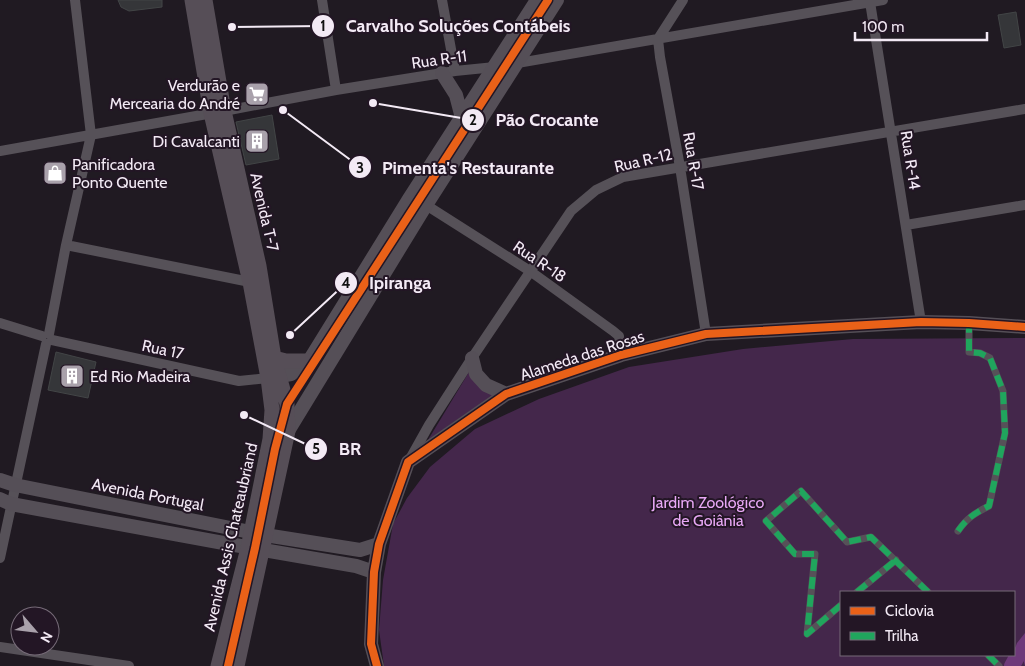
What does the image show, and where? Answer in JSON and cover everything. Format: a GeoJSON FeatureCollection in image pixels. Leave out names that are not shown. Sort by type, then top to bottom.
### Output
{"type":"FeatureCollection","features":[{"type":"Feature","properties":{"kind":"main road","name":"Avenida T-7"},"geometry":{"type":"LineString","coordinates":[[192,0],[217,112],[250,282],[274,377],[287,404],[288,431]]}},
{"type":"Feature","properties":{"kind":"main road","name":"Avenida T-7"},"geometry":{"type":"LineString","coordinates":[[205,0],[217,112],[259,266],[274,358],[274,377]]}},
{"type":"Feature","properties":{"kind":"main road"},"geometry":{"type":"LineString","coordinates":[[274,377],[291,374],[308,361],[537,0]]}},
{"type":"Feature","properties":{"kind":"main road","name":"Avenida Assis Chateaubriand"},"geometry":{"type":"LineString","coordinates":[[218,666],[248,548],[259,539],[288,431],[426,205],[557,0]]}},
{"type":"Feature","properties":{"kind":"main road"},"geometry":{"type":"LineString","coordinates":[[448,72],[462,118]]}},
{"type":"Feature","properties":{"kind":"main road","name":"Alameda das Rosas"},"geometry":{"type":"LineString","coordinates":[[408,462],[506,394],[620,355],[706,334],[922,322],[1025,326]]}},
{"type":"Feature","properties":{"kind":"main road"},"geometry":{"type":"LineString","coordinates":[[274,358],[286,361],[308,361]]}},
{"type":"Feature","properties":{"kind":"main road"},"geometry":{"type":"LineString","coordinates":[[472,358],[476,374],[486,384],[506,394]]}},
{"type":"Feature","properties":{"kind":"main road","name":"Avenida Assis Chateaubriand"},"geometry":{"type":"LineString","coordinates":[[237,666],[259,539],[270,439],[274,377]]}},
{"type":"Feature","properties":{"kind":"main road"},"geometry":{"type":"LineString","coordinates":[[377,666],[371,644],[374,572],[379,544],[408,462]]}},
{"type":"Feature","properties":{"kind":"main road","name":"Avenida Portugal"},"geometry":{"type":"LineString","coordinates":[[0,480],[15,485],[259,539],[374,572]]}},
{"type":"Feature","properties":{"kind":"main road"},"geometry":{"type":"LineString","coordinates":[[5,502],[248,548]]}},
{"type":"Feature","properties":{"kind":"main road","name":"Avenida Portugal"},"geometry":{"type":"LineString","coordinates":[[259,539],[360,550],[379,544]]}},
{"type":"Feature","properties":{"kind":"main road"},"geometry":{"type":"LineString","coordinates":[[356,566],[360,550]]}},
{"type":"Feature","properties":{"kind":"street"},"geometry":{"type":"LineString","coordinates":[[0,558],[5,502],[15,485],[45,337],[92,135],[75,0]]}},
{"type":"Feature","properties":{"kind":"street"},"geometry":{"type":"LineString","coordinates":[[322,0],[336,90]]}},
{"type":"Feature","properties":{"kind":"street"},"geometry":{"type":"LineString","coordinates":[[442,0],[448,72]]}},
{"type":"Feature","properties":{"kind":"street"},"geometry":{"type":"LineString","coordinates":[[658,39],[683,0]]}},
{"type":"Feature","properties":{"kind":"street","name":"Rua R-11"},"geometry":{"type":"LineString","coordinates":[[0,151],[336,90],[448,72],[495,67],[883,0]]}},
{"type":"Feature","properties":{"kind":"street","name":"Rua R-14"},"geometry":{"type":"LineString","coordinates":[[870,2],[922,322]]}},
{"type":"Feature","properties":{"kind":"street","name":"Rua R-17"},"geometry":{"type":"LineString","coordinates":[[658,39],[706,334]]}},
{"type":"Feature","properties":{"kind":"street","name":"Rua R-12"},"geometry":{"type":"LineString","coordinates":[[408,462],[472,358],[571,211],[596,190],[623,177],[680,166],[1025,109]]}},
{"type":"Feature","properties":{"kind":"street","name":"Rua R-18"},"geometry":{"type":"LineString","coordinates":[[426,205],[530,271],[613,331],[618,336],[620,355]]}},
{"type":"Feature","properties":{"kind":"street"},"geometry":{"type":"LineString","coordinates":[[906,225],[1025,206]]}},
{"type":"Feature","properties":{"kind":"street"},"geometry":{"type":"LineString","coordinates":[[66,245],[250,282]]}},
{"type":"Feature","properties":{"kind":"street","name":"Rua 17"},"geometry":{"type":"LineString","coordinates":[[0,323],[45,337],[239,381],[274,377]]}},
{"type":"Feature","properties":{"kind":"street"},"geometry":{"type":"LineString","coordinates":[[958,531],[965,520],[975,512],[989,506],[1005,433],[1003,391],[990,358],[980,353],[969,352],[969,323]]}},
{"type":"Feature","properties":{"kind":"street"},"geometry":{"type":"LineString","coordinates":[[840,606],[807,634],[814,554],[795,554],[766,521],[801,491],[847,542],[871,537],[927,591]]}},
{"type":"Feature","properties":{"kind":"street"},"geometry":{"type":"LineString","coordinates":[[858,591],[896,560]]}},
{"type":"Feature","properties":{"kind":"street"},"geometry":{"type":"LineString","coordinates":[[0,647],[129,666]]}},
{"type":"Feature","properties":{"kind":"street"},"geometry":{"type":"LineString","coordinates":[[989,656],[999,666]]}},
{"type":"Feature","properties":{"kind":"green space","name":"Jardim Zoológico de Goiânia"},"geometry":{"type":"Polygon","coordinates":[[[1025,338],[1025,666],[384,666],[379,630],[383,580],[393,524],[407,498],[430,467],[475,429],[539,399],[629,367],[743,349],[853,339],[1025,338]]]}},
{"type":"Feature","properties":{"kind":"green space"},"geometry":{"type":"Polygon","coordinates":[[[469,372],[495,394],[428,440],[469,372]]]}},
{"type":"Feature","properties":{"kind":"shaded area"},"geometry":{"type":"Polygon","coordinates":[[[1025,633],[1025,666],[1023,659],[1015,652],[1017,643],[1025,633]]]}},
{"type":"Feature","properties":{"kind":"building"},"geometry":{"type":"Polygon","coordinates":[[[118,0],[162,0],[162,7],[129,11],[121,7],[118,0]]]}},
{"type":"Feature","properties":{"kind":"building"},"geometry":{"type":"Polygon","coordinates":[[[1016,12],[1021,45],[1004,48],[998,15],[1016,12]]]}},
{"type":"Feature","properties":{"kind":"building","name":"Di Cavalcanti"},"geometry":{"type":"Polygon","coordinates":[[[272,115],[279,159],[246,165],[236,122],[272,115]]]}},
{"type":"Feature","properties":{"kind":"building","name":"Ed Rio Madeira"},"geometry":{"type":"Polygon","coordinates":[[[56,352],[96,362],[88,398],[48,390],[56,352]]]}},
{"type":"Feature","properties":{"kind":"waterway"},"geometry":{"type":"LineString","coordinates":[[1012,666],[1018,655]]}},
{"type":"Feature","properties":{"kind":"marked path"},"geometry":{"type":"LineString","coordinates":[[958,531],[972,516],[989,506],[1005,433],[1003,391],[990,358],[980,353],[969,352],[969,323]]}},
{"type":"Feature","properties":{"kind":"marked path"},"geometry":{"type":"LineString","coordinates":[[840,606],[807,634],[815,554],[795,554],[766,521],[801,491],[847,542],[871,537],[927,591]]}},
{"type":"Feature","properties":{"kind":"marked path"},"geometry":{"type":"LineString","coordinates":[[858,591],[896,560]]}},
{"type":"Feature","properties":{"kind":"marked path"},"geometry":{"type":"LineString","coordinates":[[989,656],[999,666]]}},
{"type":"Feature","properties":{"kind":"cycle path"},"geometry":{"type":"LineString","coordinates":[[228,666],[275,449],[287,404],[548,0]]}},
{"type":"Feature","properties":{"kind":"cycle path"},"geometry":{"type":"LineString","coordinates":[[377,666],[371,644],[374,572],[379,544],[408,462],[506,394],[621,355],[706,334],[921,322],[1025,327]]}},
{"type":"Feature","properties":{"kind":"place","name":"Carvalho Soluções Contábeis"},"geometry":{"type":"Point","coordinates":[232,27]}},
{"type":"Feature","properties":{"kind":"place","name":"Verdurão e Mercearia do André"},"geometry":{"type":"Point","coordinates":[257,94]}},
{"type":"Feature","properties":{"kind":"place","name":"Pão Crocante"},"geometry":{"type":"Point","coordinates":[373,103]}},
{"type":"Feature","properties":{"kind":"place","name":"Pimenta's Restaurante"},"geometry":{"type":"Point","coordinates":[283,110]}},
{"type":"Feature","properties":{"kind":"place","name":"Di Cavalcanti"},"geometry":{"type":"Point","coordinates":[257,141]}},
{"type":"Feature","properties":{"kind":"place","name":"Panificadora Ponto Quente"},"geometry":{"type":"Point","coordinates":[55,173]}},
{"type":"Feature","properties":{"kind":"place","name":"Ipiranga"},"geometry":{"type":"Point","coordinates":[290,335]}},
{"type":"Feature","properties":{"kind":"place","name":"Ed Rio Madeira"},"geometry":{"type":"Point","coordinates":[72,376]}},
{"type":"Feature","properties":{"kind":"place","name":"BR"},"geometry":{"type":"Point","coordinates":[244,415]}}]}
